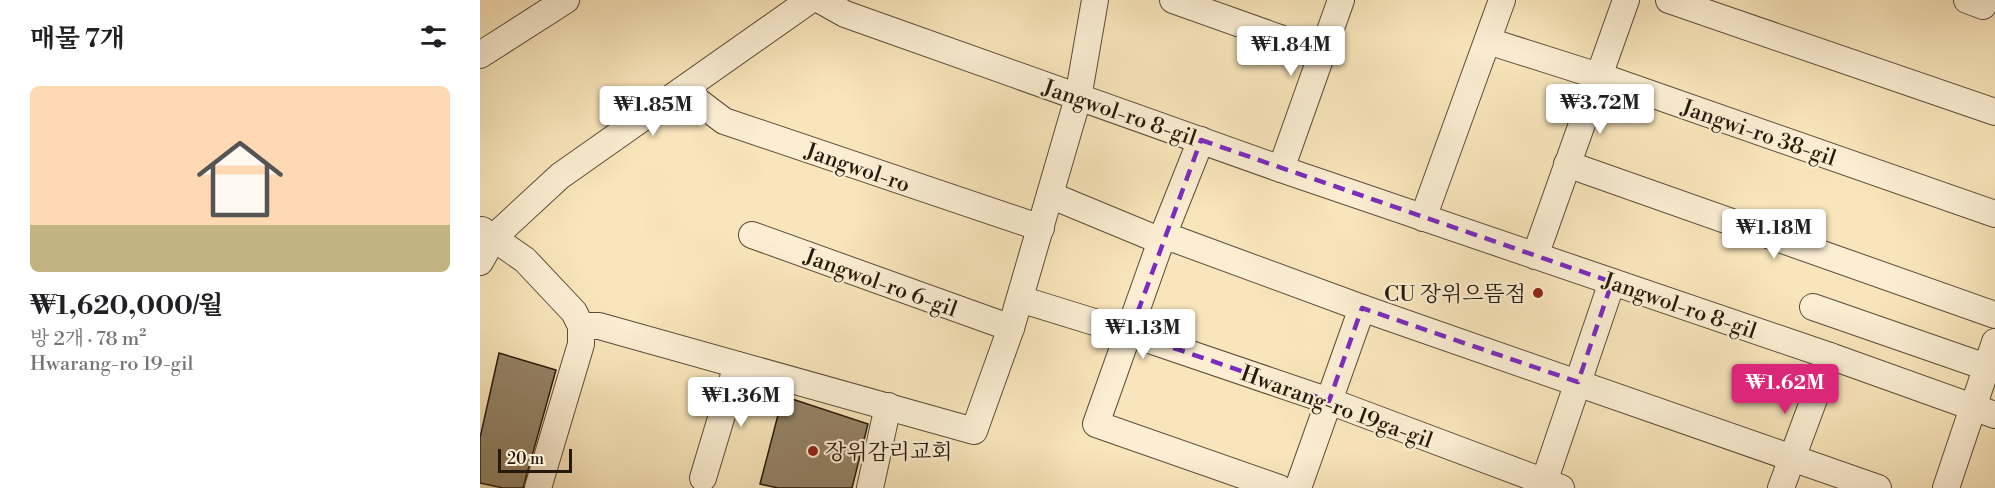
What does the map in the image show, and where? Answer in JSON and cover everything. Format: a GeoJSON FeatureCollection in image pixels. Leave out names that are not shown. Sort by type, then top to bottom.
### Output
{"type":"FeatureCollection","features":[{"type":"Feature","properties":{"kind":"street"},"geometry":{"type":"LineString","coordinates":[[480,55],[566,0]]}},
{"type":"Feature","properties":{"kind":"street"},"geometry":{"type":"LineString","coordinates":[[480,262],[487,233],[560,176],[810,0]]}},
{"type":"Feature","properties":{"kind":"street","name":"Jangwol-ro 8-gil"},"geometry":{"type":"LineString","coordinates":[[820,0],[845,14],[1078,98],[1984,411]]}},
{"type":"Feature","properties":{"kind":"street"},"geometry":{"type":"LineString","coordinates":[[581,326],[599,326],[975,431],[1020,299],[1078,98],[1095,0]]}},
{"type":"Feature","properties":{"kind":"street"},"geometry":{"type":"LineString","coordinates":[[1173,0],[1322,53]]}},
{"type":"Feature","properties":{"kind":"street"},"geometry":{"type":"LineString","coordinates":[[1281,169],[1341,0]]}},
{"type":"Feature","properties":{"kind":"street"},"geometry":{"type":"LineString","coordinates":[[1423,218],[1502,0]]}},
{"type":"Feature","properties":{"kind":"street"},"geometry":{"type":"LineString","coordinates":[[1535,256],[1626,0]]}},
{"type":"Feature","properties":{"kind":"street"},"geometry":{"type":"LineString","coordinates":[[1669,0],[1995,112]]}},
{"type":"Feature","properties":{"kind":"street","name":"Jangwi-ro 38-gil"},"geometry":{"type":"LineString","coordinates":[[1488,41],[1598,76],[1995,214]]}},
{"type":"Feature","properties":{"kind":"street","name":"Jangwol-ro"},"geometry":{"type":"LineString","coordinates":[[683,90],[724,122],[1041,228]]}},
{"type":"Feature","properties":{"kind":"street"},"geometry":{"type":"LineString","coordinates":[[1201,140],[1162,238],[1096,424],[1279,488]]}},
{"type":"Feature","properties":{"kind":"street"},"geometry":{"type":"LineString","coordinates":[[1567,164],[1995,315]]}},
{"type":"Feature","properties":{"kind":"street"},"geometry":{"type":"LineString","coordinates":[[1050,195],[1149,236],[1177,240],[1362,308],[1878,488]]}},
{"type":"Feature","properties":{"kind":"street"},"geometry":{"type":"LineString","coordinates":[[487,233],[525,260],[574,312],[581,326],[580,344],[538,488]]}},
{"type":"Feature","properties":{"kind":"street","name":"Jangwol-ro 6-gil"},"geometry":{"type":"LineString","coordinates":[[752,235],[1011,328]]}},
{"type":"Feature","properties":{"kind":"street","name":"Hwarang-ro 19ga-gil"},"geometry":{"type":"LineString","coordinates":[[1020,299],[1130,333],[1329,401],[1549,486],[1578,382],[1612,282]]}},
{"type":"Feature","properties":{"kind":"street"},"geometry":{"type":"LineString","coordinates":[[1813,307],[1986,367]]}},
{"type":"Feature","properties":{"kind":"street"},"geometry":{"type":"LineString","coordinates":[[1298,488],[1362,308]]}},
{"type":"Feature","properties":{"kind":"street"},"geometry":{"type":"LineString","coordinates":[[1946,488],[1984,411],[1986,367],[1995,342]]}},
{"type":"Feature","properties":{"kind":"street"},"geometry":{"type":"LineString","coordinates":[[1781,488],[1830,356]]}},
{"type":"Feature","properties":{"kind":"street"},"geometry":{"type":"LineString","coordinates":[[703,478],[737,365]]}},
{"type":"Feature","properties":{"kind":"street"},"geometry":{"type":"LineString","coordinates":[[870,488],[888,406]]}},
{"type":"Feature","properties":{"kind":"highlighted area"},"geometry":{"type":"Polygon","coordinates":[[[1201,140],[1612,282],[1578,382],[1362,308],[1329,401],[1130,333],[1201,140]]]}},
{"type":"Feature","properties":{"kind":"building"},"geometry":{"type":"Polygon","coordinates":[[[499,353],[556,370],[523,488],[503,488],[480,483],[480,438],[499,353]]]}},
{"type":"Feature","properties":{"kind":"building"},"geometry":{"type":"Polygon","coordinates":[[[783,396],[868,424],[852,488],[778,488],[760,484],[783,396]]]}},
{"type":"Feature","properties":{"kind":"place","name":"CU 장위으뜸점"},"geometry":{"type":"Point","coordinates":[1538,293]}},
{"type":"Feature","properties":{"kind":"place","name":"장위감리교회"},"geometry":{"type":"Point","coordinates":[813,451]}}]}
